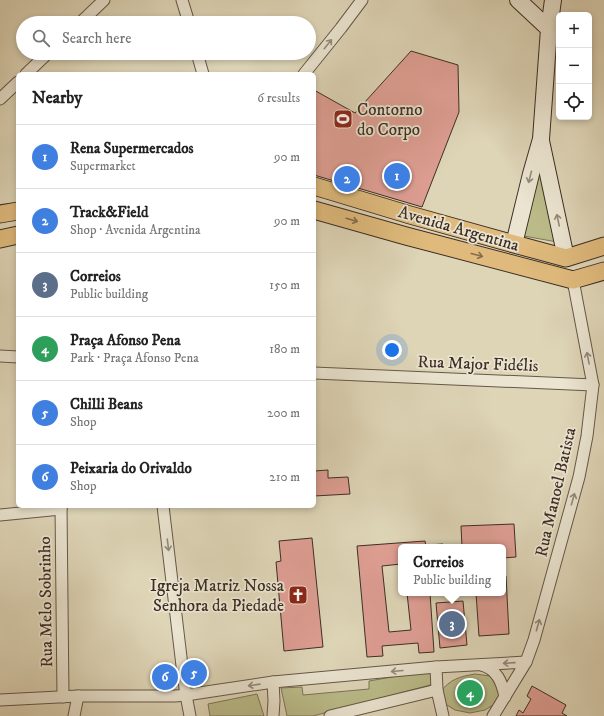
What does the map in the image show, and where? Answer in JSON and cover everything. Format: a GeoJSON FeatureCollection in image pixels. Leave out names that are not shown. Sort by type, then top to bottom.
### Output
{"type":"FeatureCollection","features":[{"type":"Feature","properties":{"kind":"main road","name":"Avenida Argentina"},"geometry":{"type":"LineString","coordinates":[[316,187],[410,215],[566,258]]}},
{"type":"Feature","properties":{"kind":"main road"},"geometry":{"type":"LineString","coordinates":[[0,214],[16,210]]}},
{"type":"Feature","properties":{"kind":"main road","name":"Avenida Argentina"},"geometry":{"type":"LineString","coordinates":[[316,211],[573,280]]}},
{"type":"Feature","properties":{"kind":"main road"},"geometry":{"type":"LineString","coordinates":[[0,239],[16,235]]}},
{"type":"Feature","properties":{"kind":"main road"},"geometry":{"type":"LineString","coordinates":[[566,258],[604,246]]}},
{"type":"Feature","properties":{"kind":"main road"},"geometry":{"type":"LineString","coordinates":[[573,280],[604,271]]}},
{"type":"Feature","properties":{"kind":"street"},"geometry":{"type":"LineString","coordinates":[[87,16],[104,0]]}},
{"type":"Feature","properties":{"kind":"street"},"geometry":{"type":"LineString","coordinates":[[182,0],[187,16]]}},
{"type":"Feature","properties":{"kind":"street"},"geometry":{"type":"LineString","coordinates":[[316,59],[362,0]]}},
{"type":"Feature","properties":{"kind":"street"},"geometry":{"type":"LineString","coordinates":[[518,0],[549,29]]}},
{"type":"Feature","properties":{"kind":"street"},"geometry":{"type":"LineString","coordinates":[[514,244],[541,140],[552,0]]}},
{"type":"Feature","properties":{"kind":"street"},"geometry":{"type":"LineString","coordinates":[[28,72],[41,60]]}},
{"type":"Feature","properties":{"kind":"street"},"geometry":{"type":"LineString","coordinates":[[199,60],[202,72]]}},
{"type":"Feature","properties":{"kind":"street"},"geometry":{"type":"LineString","coordinates":[[306,72],[315,60]]}},
{"type":"Feature","properties":{"kind":"street"},"geometry":{"type":"LineString","coordinates":[[0,99],[16,84]]}},
{"type":"Feature","properties":{"kind":"street"},"geometry":{"type":"LineString","coordinates":[[541,140],[566,258]]}},
{"type":"Feature","properties":{"kind":"street","name":"Rua Manoel Batista"},"geometry":{"type":"LineString","coordinates":[[493,716],[526,662],[534,640],[579,477],[587,436],[593,385],[573,280]]}},
{"type":"Feature","properties":{"kind":"street"},"geometry":{"type":"LineString","coordinates":[[0,356],[16,357]]}},
{"type":"Feature","properties":{"kind":"street","name":"Rua Major Fidélis"},"geometry":{"type":"LineString","coordinates":[[316,372],[593,385]]}},
{"type":"Feature","properties":{"kind":"street"},"geometry":{"type":"LineString","coordinates":[[0,515],[61,508]]}},
{"type":"Feature","properties":{"kind":"street","name":"Rua Melo Sobrinho"},"geometry":{"type":"LineString","coordinates":[[61,508],[63,697]]}},
{"type":"Feature","properties":{"kind":"street"},"geometry":{"type":"LineString","coordinates":[[164,508],[183,674],[190,716]]}},
{"type":"Feature","properties":{"kind":"street"},"geometry":{"type":"LineString","coordinates":[[0,700],[78,696],[175,696],[273,682],[436,667],[526,662]]}},
{"type":"Feature","properties":{"kind":"street"},"geometry":{"type":"LineString","coordinates":[[481,664],[491,669],[496,675],[503,686],[505,697]]}},
{"type":"Feature","properties":{"kind":"street"},"geometry":{"type":"LineString","coordinates":[[436,667],[437,690],[443,716]]}},
{"type":"Feature","properties":{"kind":"street"},"geometry":{"type":"LineString","coordinates":[[273,682],[273,716]]}},
{"type":"Feature","properties":{"kind":"street"},"geometry":{"type":"LineString","coordinates":[[330,716],[437,690]]}},
{"type":"Feature","properties":{"kind":"street"},"geometry":{"type":"LineString","coordinates":[[74,716],[78,696]]}},
{"type":"Feature","properties":{"kind":"green space"},"geometry":{"type":"Polygon","coordinates":[[[540,155],[557,242],[524,236],[540,155]]]}},
{"type":"Feature","properties":{"kind":"green space"},"geometry":{"type":"Polygon","coordinates":[[[432,670],[434,684],[313,716],[287,716],[281,688],[302,687],[303,695],[369,689],[369,681],[432,670]]]}},
{"type":"Feature","properties":{"kind":"green space"},"geometry":{"type":"Polygon","coordinates":[[[475,674],[490,676],[500,685],[501,694],[498,702],[485,710],[470,713],[455,710],[442,702],[440,692],[451,681],[475,674]]]}},
{"type":"Feature","properties":{"kind":"green space"},"geometry":{"type":"Polygon","coordinates":[[[257,694],[264,716],[210,716],[208,704],[257,694]]]}},
{"type":"Feature","properties":{"kind":"building"},"geometry":{"type":"Polygon","coordinates":[[[411,51],[458,65],[459,112],[422,207],[316,176],[316,91],[355,113],[411,51]]]}},
{"type":"Feature","properties":{"kind":"building"},"geometry":{"type":"Polygon","coordinates":[[[328,470],[328,478],[348,477],[350,494],[316,496],[316,471],[328,470]]]}},
{"type":"Feature","properties":{"kind":"building"},"geometry":{"type":"Polygon","coordinates":[[[514,524],[516,557],[506,558],[506,544],[462,544],[461,526],[514,524]]]}},
{"type":"Feature","properties":{"kind":"building","name":"Igreja Matriz Nossa Senhora da Piedade"},"geometry":{"type":"Polygon","coordinates":[[[312,538],[323,647],[284,651],[276,562],[281,561],[279,541],[312,538]]]}},
{"type":"Feature","properties":{"kind":"building"},"geometry":{"type":"Polygon","coordinates":[[[425,541],[426,544],[398,544],[398,564],[382,566],[389,632],[411,630],[407,596],[430,596],[434,652],[419,653],[418,643],[382,646],[383,656],[367,657],[357,546],[425,541]]]}},
{"type":"Feature","properties":{"kind":"building"},"geometry":{"type":"Polygon","coordinates":[[[506,576],[509,634],[479,636],[476,596],[506,596],[506,576]]]}},
{"type":"Feature","properties":{"kind":"building"},"geometry":{"type":"Polygon","coordinates":[[[463,601],[467,645],[440,648],[436,603],[463,601]]]}},
{"type":"Feature","properties":{"kind":"building"},"geometry":{"type":"Polygon","coordinates":[[[532,686],[566,705],[562,713],[567,716],[516,716],[519,710],[523,713],[531,699],[527,696],[532,686]]]}},
{"type":"Feature","properties":{"kind":"place","name":"Contorno do Corpo"},"geometry":{"type":"Point","coordinates":[343,119]}},
{"type":"Feature","properties":{"kind":"place","name":"Rena Supermercados"},"geometry":{"type":"Point","coordinates":[397,176]}},
{"type":"Feature","properties":{"kind":"place","name":"Track&Field"},"geometry":{"type":"Point","coordinates":[347,179]}},
{"type":"Feature","properties":{"kind":"place","name":"Igreja Matriz Nossa Senhora da Piedade"},"geometry":{"type":"Point","coordinates":[298,595]}},
{"type":"Feature","properties":{"kind":"place","name":"Correios"},"geometry":{"type":"Point","coordinates":[452,624]}},
{"type":"Feature","properties":{"kind":"place","name":"Chilli Beans"},"geometry":{"type":"Point","coordinates":[194,673]}},
{"type":"Feature","properties":{"kind":"place","name":"Peixaria do Orivaldo"},"geometry":{"type":"Point","coordinates":[165,677]}},
{"type":"Feature","properties":{"kind":"place","name":"Praça Afonso Pena"},"geometry":{"type":"Point","coordinates":[470,693]}}]}
